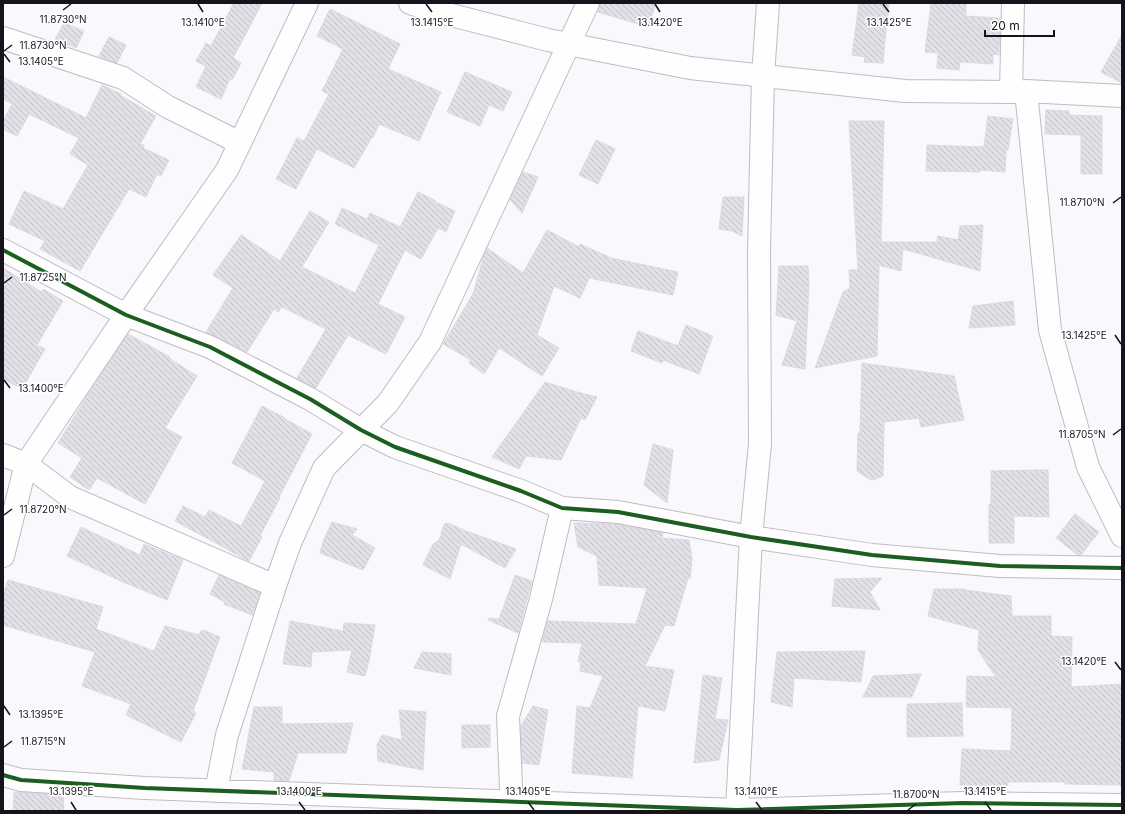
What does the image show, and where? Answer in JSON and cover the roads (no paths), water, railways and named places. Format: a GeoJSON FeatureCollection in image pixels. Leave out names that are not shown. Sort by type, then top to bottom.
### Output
{"type":"FeatureCollection","features":[{"type":"Feature","properties":{"kind":"street"},"geometry":{"type":"LineString","coordinates":[[3,486],[24,470],[126,315],[227,170],[307,3]]}},
{"type":"Feature","properties":{"kind":"street"},"geometry":{"type":"LineString","coordinates":[[410,3],[540,38],[690,68],[905,91],[1019,91],[1122,96]]}},
{"type":"Feature","properties":{"kind":"street"},"geometry":{"type":"LineString","coordinates":[[216,791],[227,735],[275,586],[290,543],[324,468],[388,403],[430,342],[588,3]]}},
{"type":"Feature","properties":{"kind":"street"},"geometry":{"type":"LineString","coordinates":[[737,810],[751,537],[760,444],[759,251],[762,76],[768,3]]}},
{"type":"Feature","properties":{"kind":"street"},"geometry":{"type":"LineString","coordinates":[[1013,3],[1019,91],[1050,330],[1088,467],[1122,536]]}},
{"type":"Feature","properties":{"kind":"street"},"geometry":{"type":"LineString","coordinates":[[3,38],[123,78],[168,107],[240,143]]}},
{"type":"Feature","properties":{"kind":"street"},"geometry":{"type":"LineString","coordinates":[[3,250],[126,315],[210,347],[310,399],[361,430],[395,447],[521,490],[562,508],[618,512],[751,537],[872,555],[1000,566],[1122,568]]}},
{"type":"Feature","properties":{"kind":"street"},"geometry":{"type":"LineString","coordinates":[[3,455],[24,470],[70,496],[275,586]]}},
{"type":"Feature","properties":{"kind":"street"},"geometry":{"type":"LineString","coordinates":[[3,556],[24,470]]}},
{"type":"Feature","properties":{"kind":"street"},"geometry":{"type":"LineString","coordinates":[[512,807],[508,716],[540,599],[562,508]]}},
{"type":"Feature","properties":{"kind":"street"},"geometry":{"type":"LineString","coordinates":[[3,775],[21,780],[216,791],[244,801],[737,810],[963,803],[1122,805]]}}]}
